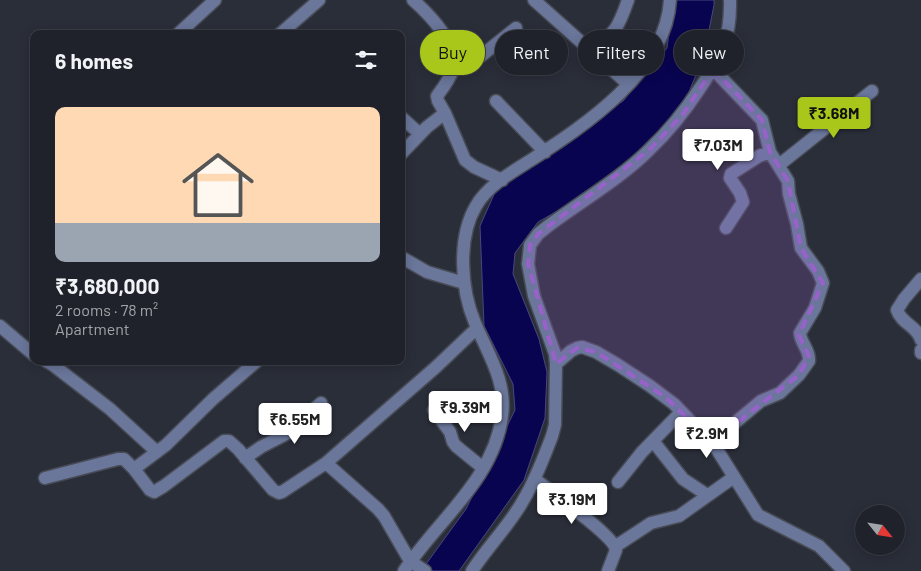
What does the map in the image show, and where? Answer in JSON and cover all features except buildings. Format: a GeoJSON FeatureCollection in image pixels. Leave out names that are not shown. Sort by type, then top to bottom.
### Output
{"type":"FeatureCollection","features":[{"type":"Feature","properties":{"kind":"street"},"geometry":{"type":"LineString","coordinates":[[285,30],[319,0]]}},
{"type":"Feature","properties":{"kind":"street"},"geometry":{"type":"LineString","coordinates":[[413,0],[438,30]]}},
{"type":"Feature","properties":{"kind":"street"},"geometry":{"type":"LineString","coordinates":[[534,0],[578,39]]}},
{"type":"Feature","properties":{"kind":"street"},"geometry":{"type":"LineString","coordinates":[[614,30],[622,19],[628,0]]}},
{"type":"Feature","properties":{"kind":"street"},"geometry":{"type":"LineString","coordinates":[[409,565],[483,468],[493,449],[500,429],[503,404],[500,378],[470,310],[464,282],[464,251],[466,233],[471,217],[481,198],[502,180],[582,127],[613,101],[628,84],[658,42],[667,20],[670,0]]}},
{"type":"Feature","properties":{"kind":"street"},"geometry":{"type":"LineString","coordinates":[[728,30],[730,0]]}},
{"type":"Feature","properties":{"kind":"street"},"geometry":{"type":"LineString","coordinates":[[182,30],[209,2]]}},
{"type":"Feature","properties":{"kind":"street"},"geometry":{"type":"LineString","coordinates":[[485,53],[516,28]]}},
{"type":"Feature","properties":{"kind":"street"},"geometry":{"type":"LineString","coordinates":[[449,75],[437,96],[465,160],[502,180]]}},
{"type":"Feature","properties":{"kind":"street"},"geometry":{"type":"LineString","coordinates":[[618,75],[628,84]]}},
{"type":"Feature","properties":{"kind":"street"},"geometry":{"type":"LineString","coordinates":[[472,571],[484,552],[512,518],[534,479],[555,426],[556,364],[552,344],[534,296],[528,264],[530,245],[538,234],[548,226],[635,163],[649,150],[683,114],[708,75]]}},
{"type":"Feature","properties":{"kind":"street"},"geometry":{"type":"LineString","coordinates":[[712,442],[761,401],[780,393],[799,375],[809,361],[808,350],[800,337],[800,333],[815,308],[823,284],[818,271],[800,248],[788,180],[770,152],[762,120],[718,75]]}},
{"type":"Feature","properties":{"kind":"street"},"geometry":{"type":"LineString","coordinates":[[778,165],[872,91]]}},
{"type":"Feature","properties":{"kind":"street"},"geometry":{"type":"LineString","coordinates":[[496,101],[545,152]]}},
{"type":"Feature","properties":{"kind":"street"},"geometry":{"type":"LineString","coordinates":[[405,150],[445,113]]}},
{"type":"Feature","properties":{"kind":"street"},"geometry":{"type":"LineString","coordinates":[[405,121],[420,134]]}},
{"type":"Feature","properties":{"kind":"street"},"geometry":{"type":"LineString","coordinates":[[726,228],[743,202],[740,193],[730,178],[731,174],[759,156],[770,152]]}},
{"type":"Feature","properties":{"kind":"street"},"geometry":{"type":"LineString","coordinates":[[405,259],[427,272],[464,282]]}},
{"type":"Feature","properties":{"kind":"street"},"geometry":{"type":"LineString","coordinates":[[921,279],[897,310],[901,318],[920,335],[921,340]]}},
{"type":"Feature","properties":{"kind":"street"},"geometry":{"type":"LineString","coordinates":[[0,326],[30,351]]}},
{"type":"Feature","properties":{"kind":"street"},"geometry":{"type":"LineString","coordinates":[[45,478],[124,459],[150,490],[154,492],[224,441],[232,443],[273,490],[279,493],[326,464],[436,367],[477,328]]}},
{"type":"Feature","properties":{"kind":"street"},"geometry":{"type":"LineString","coordinates":[[556,364],[577,348],[582,348],[596,352],[650,386],[712,442],[758,515],[814,543],[824,550],[844,571]]}},
{"type":"Feature","properties":{"kind":"street"},"geometry":{"type":"LineString","coordinates":[[53,365],[110,409],[157,452]]}},
{"type":"Feature","properties":{"kind":"street"},"geometry":{"type":"LineString","coordinates":[[134,469],[181,431],[213,399],[252,365]]}},
{"type":"Feature","properties":{"kind":"street"},"geometry":{"type":"LineString","coordinates":[[246,458],[261,447],[286,434],[321,403]]}},
{"type":"Feature","properties":{"kind":"street"},"geometry":{"type":"LineString","coordinates":[[434,410],[450,432],[456,446],[483,468]]}},
{"type":"Feature","properties":{"kind":"street"},"geometry":{"type":"LineString","coordinates":[[618,482],[681,412]]}},
{"type":"Feature","properties":{"kind":"street"},"geometry":{"type":"LineString","coordinates":[[653,441],[683,479],[707,495]]}},
{"type":"Feature","properties":{"kind":"street"},"geometry":{"type":"LineString","coordinates":[[326,464],[384,516],[409,565],[425,571]]}},
{"type":"Feature","properties":{"kind":"street"},"geometry":{"type":"LineString","coordinates":[[616,546],[650,524],[679,516],[734,477]]}},
{"type":"Feature","properties":{"kind":"street"},"geometry":{"type":"LineString","coordinates":[[534,479],[607,535],[616,546],[608,571]]}},
{"type":"Feature","properties":{"kind":"highlighted area"},"geometry":{"type":"Polygon","coordinates":[[[713,69],[762,120],[770,152],[788,181],[801,248],[823,283],[799,335],[809,356],[799,375],[712,442],[665,397],[596,352],[577,348],[556,364],[528,264],[530,245],[538,234],[649,150],[683,114],[713,69]]]}},
{"type":"Feature","properties":{"kind":"shaded area"},"geometry":{"type":"Polygon","coordinates":[[[673,0],[714,0],[709,30],[674,30],[674,75],[696,75],[685,102],[643,154],[568,205],[538,222],[515,253],[513,274],[539,339],[547,372],[545,418],[524,480],[459,571],[421,571],[466,509],[515,410],[513,384],[484,326],[480,226],[496,190],[623,101],[645,75],[664,75],[664,52],[667,48],[673,0]]]}}]}
